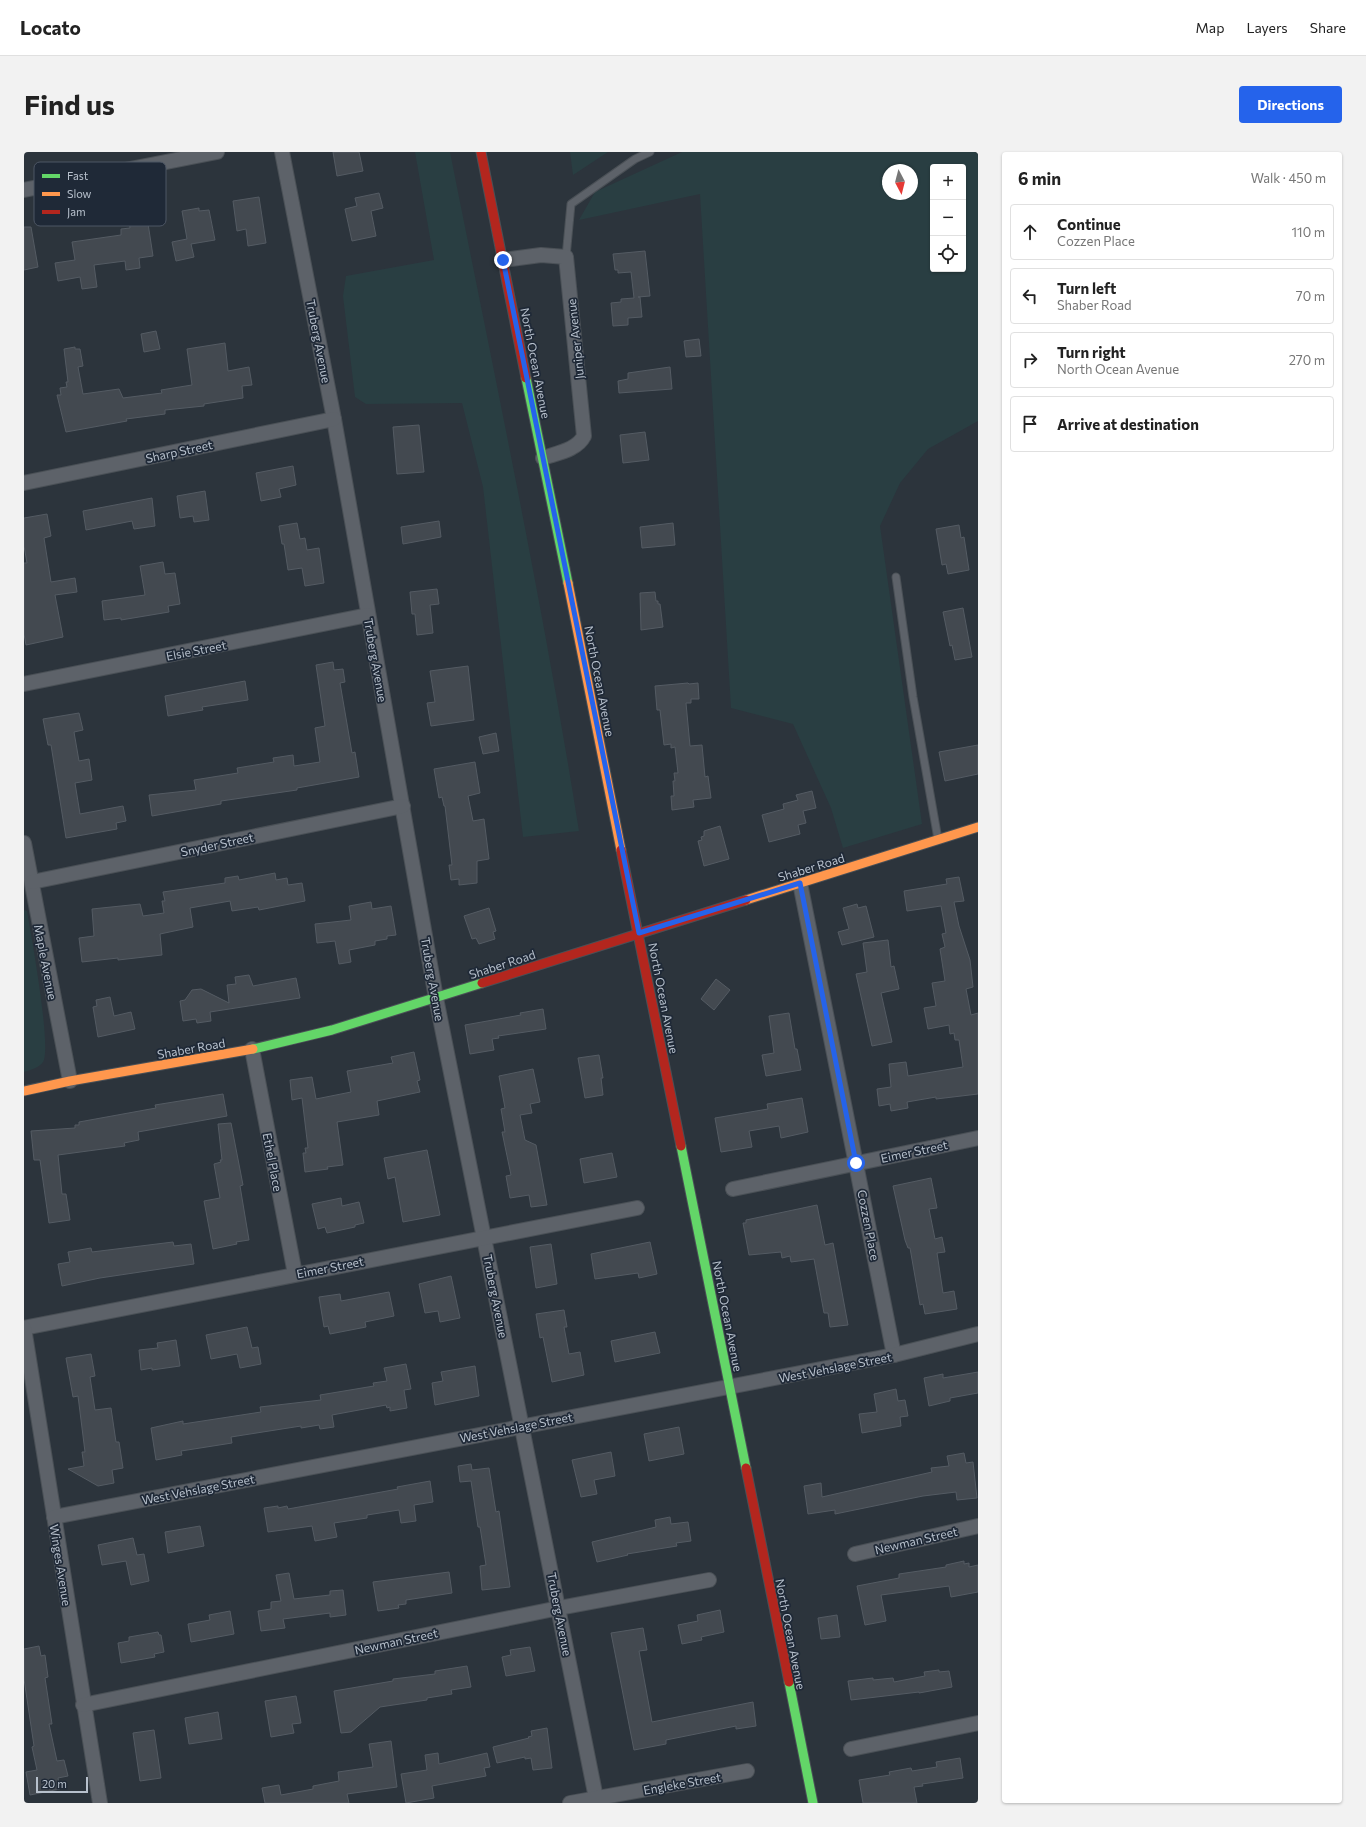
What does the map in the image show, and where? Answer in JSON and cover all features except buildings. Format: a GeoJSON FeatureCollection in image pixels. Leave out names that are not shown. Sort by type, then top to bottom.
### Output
{"type":"FeatureCollection","features":[{"type":"Feature","properties":{"kind":"main road","name":"North Ocean Avenue"},"geometry":{"type":"LineString","coordinates":[[481,152],[639,933],[812,1803]]}},
{"type":"Feature","properties":{"kind":"main road","name":"Shaber Road"},"geometry":{"type":"LineString","coordinates":[[24,1091],[70,1081],[252,1049],[332,1030],[978,827]]}},
{"type":"Feature","properties":{"kind":"street"},"geometry":{"type":"LineString","coordinates":[[166,162],[217,152]]}},
{"type":"Feature","properties":{"kind":"street","name":"Truberg Avenue"},"geometry":{"type":"LineString","coordinates":[[282,152],[334,419],[436,998],[559,1608],[596,1801]]}},
{"type":"Feature","properties":{"kind":"street"},"geometry":{"type":"LineString","coordinates":[[24,190],[34,188]]}},
{"type":"Feature","properties":{"kind":"street"},"geometry":{"type":"LineString","coordinates":[[503,260],[540,255],[566,257]]}},
{"type":"Feature","properties":{"kind":"street","name":"Juniper Avenue"},"geometry":{"type":"LineString","coordinates":[[543,458],[570,448],[581,441],[584,436],[566,257]]}},
{"type":"Feature","properties":{"kind":"street","name":"Sharp Street"},"geometry":{"type":"LineString","coordinates":[[24,483],[334,419]]}},
{"type":"Feature","properties":{"kind":"street","name":"Elsie Street"},"geometry":{"type":"LineString","coordinates":[[24,684],[368,615]]}},
{"type":"Feature","properties":{"kind":"street","name":"Snyder Street"},"geometry":{"type":"LineString","coordinates":[[32,882],[403,806]]}},
{"type":"Feature","properties":{"kind":"street","name":"Maple Avenue"},"geometry":{"type":"LineString","coordinates":[[24,843],[70,1081]]}},
{"type":"Feature","properties":{"kind":"street","name":"Cozzen Place"},"geometry":{"type":"LineString","coordinates":[[800,883],[894,1355]]}},
{"type":"Feature","properties":{"kind":"street","name":"Ethel Place"},"geometry":{"type":"LineString","coordinates":[[252,1049],[295,1274]]}},
{"type":"Feature","properties":{"kind":"street","name":"Eimer Street"},"geometry":{"type":"LineString","coordinates":[[733,1189],[978,1138]]}},
{"type":"Feature","properties":{"kind":"street","name":"Eimer Street"},"geometry":{"type":"LineString","coordinates":[[24,1328],[637,1208]]}},
{"type":"Feature","properties":{"kind":"street","name":"Winges Avenue"},"geometry":{"type":"LineString","coordinates":[[24,1328],[83,1705],[100,1803]]}},
{"type":"Feature","properties":{"kind":"street","name":"West Vehslage Street"},"geometry":{"type":"LineString","coordinates":[[54,1517],[894,1355],[978,1334]]}},
{"type":"Feature","properties":{"kind":"street","name":"Newman Street"},"geometry":{"type":"LineString","coordinates":[[855,1554],[978,1526]]}},
{"type":"Feature","properties":{"kind":"street","name":"Newman Street"},"geometry":{"type":"LineString","coordinates":[[83,1705],[559,1608],[709,1580]]}},
{"type":"Feature","properties":{"kind":"street"},"geometry":{"type":"LineString","coordinates":[[852,1749],[978,1723]]}},
{"type":"Feature","properties":{"kind":"street","name":"Engleke Street"},"geometry":{"type":"LineString","coordinates":[[570,1803],[596,1801],[746,1772]]}},
{"type":"Feature","properties":{"kind":"lane"},"geometry":{"type":"LineString","coordinates":[[566,257],[570,204],[635,159],[650,152]]}},
{"type":"Feature","properties":{"kind":"lane"},"geometry":{"type":"LineString","coordinates":[[896,577],[913,697],[938,839]]}},
{"type":"Feature","properties":{"kind":"green space"},"geometry":{"type":"Polygon","coordinates":[[[415,152],[450,152],[534,576],[579,831],[523,837],[483,487],[462,403],[366,404],[355,397],[343,296],[346,276],[434,260],[415,152]]]}},
{"type":"Feature","properties":{"kind":"green space"},"geometry":{"type":"Polygon","coordinates":[[[570,152],[608,152],[573,175],[570,152]]]}},
{"type":"Feature","properties":{"kind":"green space"},"geometry":{"type":"Polygon","coordinates":[[[682,152],[978,152],[978,421],[928,449],[900,483],[880,526],[922,824],[843,848],[831,808],[793,724],[731,708],[700,194],[579,220],[595,192],[682,152]]]}},
{"type":"Feature","properties":{"kind":"green space"},"geometry":{"type":"Polygon","coordinates":[[[24,910],[27,911],[40,990],[45,1036],[45,1053],[43,1062],[39,1066],[24,1072],[24,910]]]}},
{"type":"Feature","properties":{"kind":"traffic: fast"},"geometry":{"type":"LineString","coordinates":[[526,378],[568,583]]}},
{"type":"Feature","properties":{"kind":"traffic: fast"},"geometry":{"type":"LineString","coordinates":[[253,1049],[332,1030],[482,983]]}},
{"type":"Feature","properties":{"kind":"traffic: fast"},"geometry":{"type":"LineString","coordinates":[[681,1146],[746,1468]]}},
{"type":"Feature","properties":{"kind":"traffic: fast"},"geometry":{"type":"LineString","coordinates":[[789,1682],[813,1803]]}},
{"type":"Feature","properties":{"kind":"traffic: slow"},"geometry":{"type":"LineString","coordinates":[[568,583],[621,850]]}},
{"type":"Feature","properties":{"kind":"traffic: slow"},"geometry":{"type":"LineString","coordinates":[[746,900],[978,827]]}},
{"type":"Feature","properties":{"kind":"traffic: slow"},"geometry":{"type":"LineString","coordinates":[[24,1091],[70,1081],[253,1049]]}},
{"type":"Feature","properties":{"kind":"traffic: jam"},"geometry":{"type":"LineString","coordinates":[[481,152],[526,378]]}},
{"type":"Feature","properties":{"kind":"traffic: jam"},"geometry":{"type":"LineString","coordinates":[[621,850],[681,1146]]}},
{"type":"Feature","properties":{"kind":"traffic: jam"},"geometry":{"type":"LineString","coordinates":[[482,983],[746,900]]}},
{"type":"Feature","properties":{"kind":"traffic: jam"},"geometry":{"type":"LineString","coordinates":[[746,1468],[789,1682]]}},
{"type":"Feature","properties":{"kind":"route"},"geometry":{"type":"LineString","coordinates":[[503,260],[639,933],[800,883],[856,1163]]}}]}
